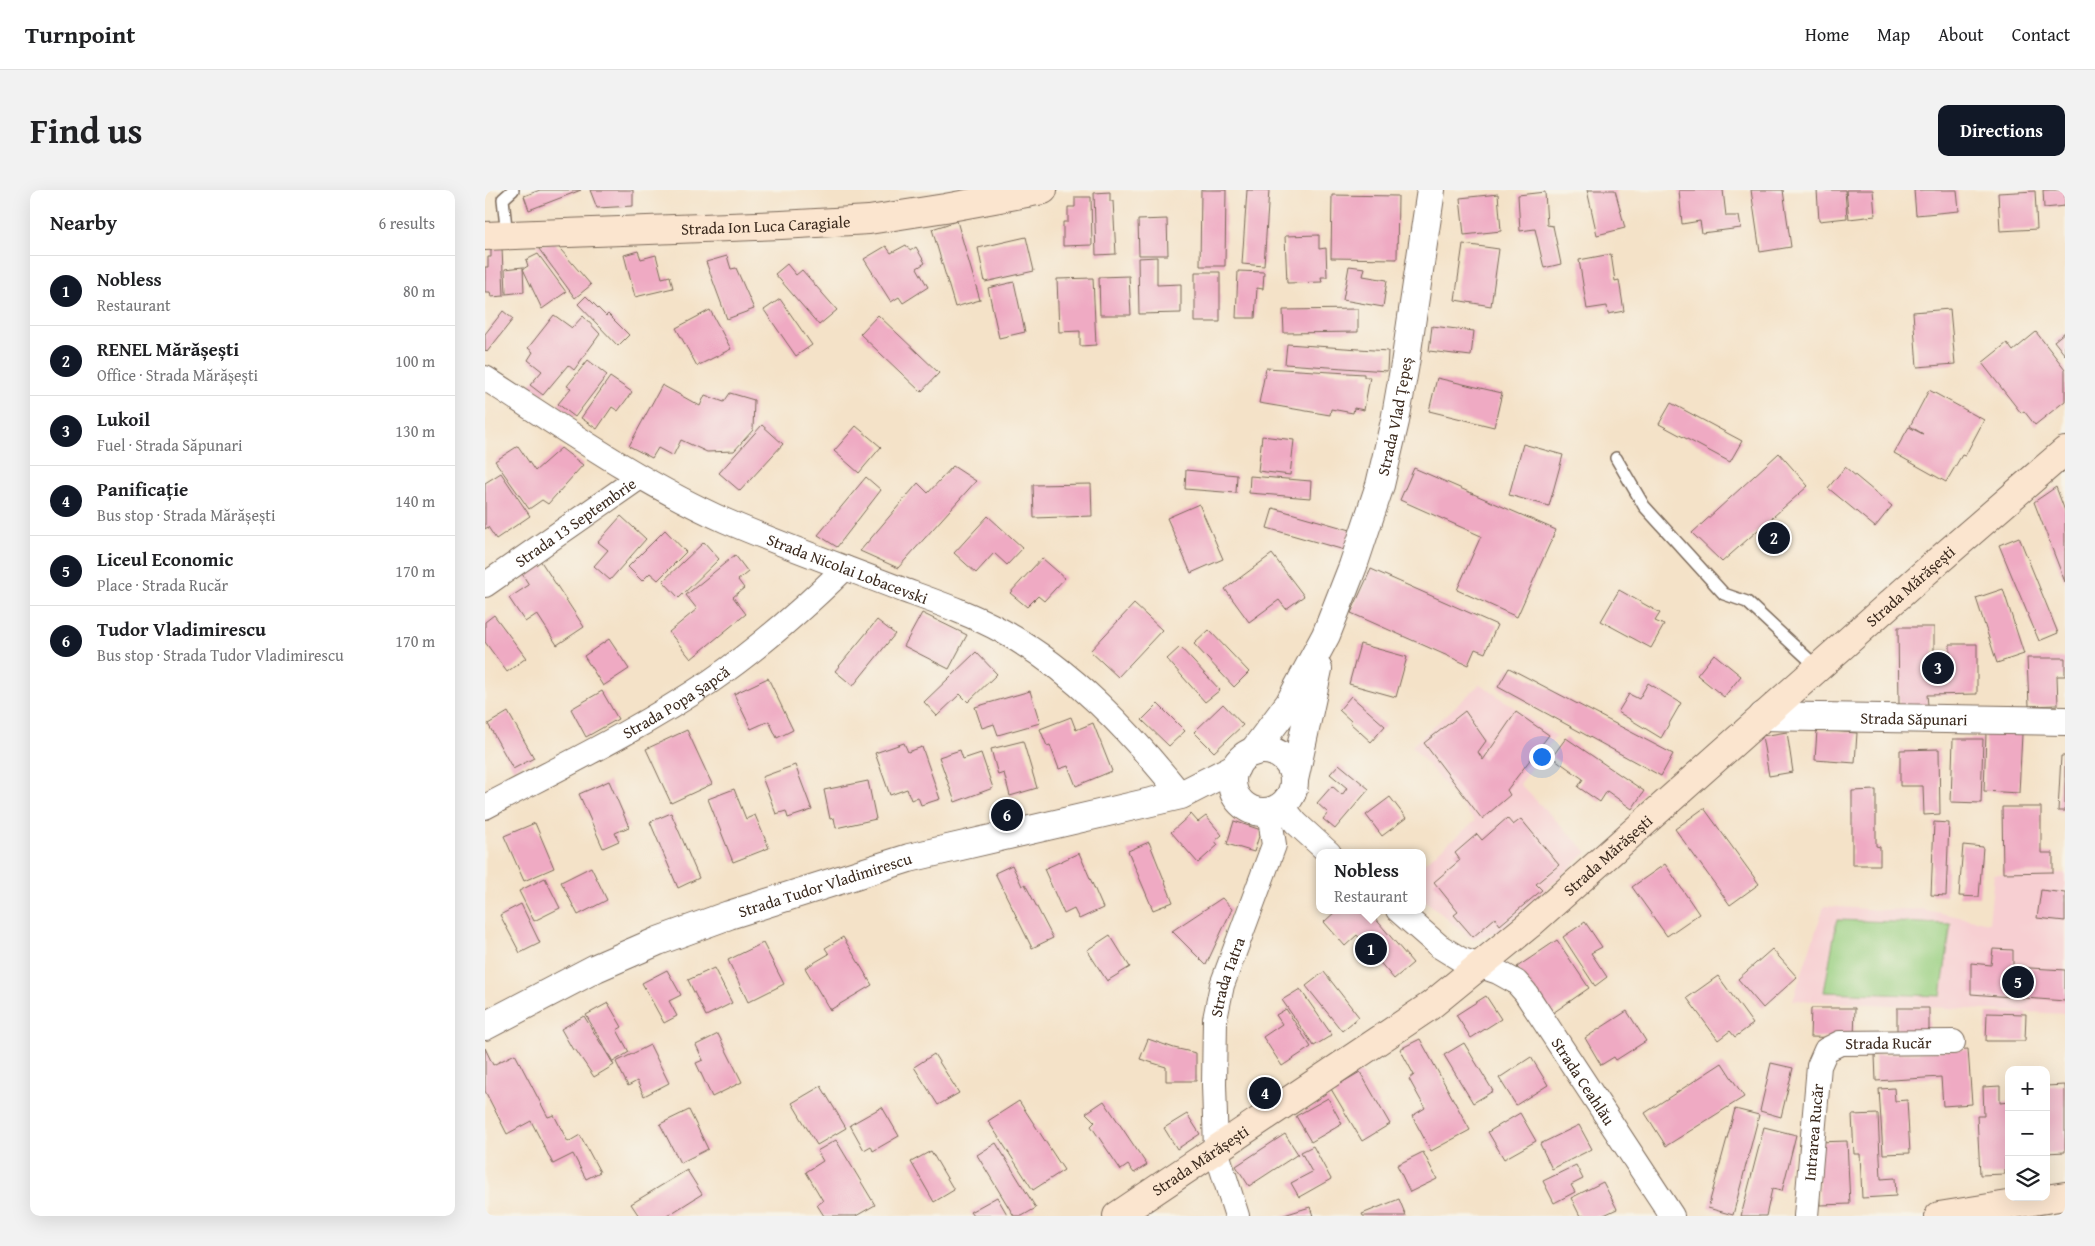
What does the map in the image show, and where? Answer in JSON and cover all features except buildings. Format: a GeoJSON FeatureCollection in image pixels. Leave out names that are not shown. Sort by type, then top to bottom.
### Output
{"type":"FeatureCollection","features":[{"type":"Feature","properties":{"kind":"main road","name":"Strada Ion Luca Caragiale"},"geometry":{"type":"LineString","coordinates":[[496,236],[869,220],[1043,190]]}},
{"type":"Feature","properties":{"kind":"main road","name":"Strada Mărășești"},"geometry":{"type":"LineString","coordinates":[[1117,1216],[1429,1006],[1529,925],[1763,716],[2065,451]]}},
{"type":"Feature","properties":{"kind":"main road"},"geometry":{"type":"LineString","coordinates":[[1939,1216],[2065,1196]]}},
{"type":"Feature","properties":{"kind":"street","name":"Strada Vlad Țepeș"},"geometry":{"type":"LineString","coordinates":[[1244,759],[1289,704],[1325,635],[1353,566],[1380,486],[1405,364],[1431,190]]}},
{"type":"Feature","properties":{"kind":"street","name":"Strada Nicolai Lobacevski"},"geometry":{"type":"LineString","coordinates":[[485,378],[640,477],[725,520],[961,612],[1002,631],[1042,656],[1101,707],[1152,759],[1181,795]]}},
{"type":"Feature","properties":{"kind":"street","name":"Strada 13 Septembrie"},"geometry":{"type":"LineString","coordinates":[[485,585],[640,477]]}},
{"type":"Feature","properties":{"kind":"street","name":"Strada Popa Șapcă"},"geometry":{"type":"LineString","coordinates":[[485,807],[633,728],[713,680],[766,638],[845,568]]}},
{"type":"Feature","properties":{"kind":"street","name":"Strada Vlad Țepeș"},"geometry":{"type":"LineString","coordinates":[[1294,780],[1325,635]]}},
{"type":"Feature","properties":{"kind":"street","name":"Strada Săpunari"},"geometry":{"type":"LineString","coordinates":[[1763,716],[2065,721]]}},
{"type":"Feature","properties":{"kind":"street"},"geometry":{"type":"LineString","coordinates":[[1272,752],[1288,762],[1294,780],[1292,791],[1275,809],[1260,812],[1243,805],[1236,797],[1233,787],[1233,777],[1244,759],[1272,752]]}},
{"type":"Feature","properties":{"kind":"street","name":"Strada Tudor Vladimirescu"},"geometry":{"type":"LineString","coordinates":[[485,1026],[596,968],[738,912],[909,858],[1181,795],[1244,759]]}},
{"type":"Feature","properties":{"kind":"street","name":"Strada Tudor Vladimirescu"},"geometry":{"type":"LineString","coordinates":[[1181,795],[1243,805]]}},
{"type":"Feature","properties":{"kind":"street"},"geometry":{"type":"LineString","coordinates":[[1275,809],[1296,823],[1325,849]]}},
{"type":"Feature","properties":{"kind":"street","name":"Strada Tatra"},"geometry":{"type":"LineString","coordinates":[[1237,1216],[1216,1150],[1215,1019],[1221,985],[1274,845],[1275,809]]}},
{"type":"Feature","properties":{"kind":"street"},"geometry":{"type":"LineString","coordinates":[[1403,914],[1439,946],[1460,959],[1477,966]]}},
{"type":"Feature","properties":{"kind":"street","name":"Strada Ceahlău"},"geometry":{"type":"LineString","coordinates":[[1477,966],[1498,972],[1516,982],[1525,992],[1672,1216]]}},
{"type":"Feature","properties":{"kind":"street","name":"Strada Rucăr"},"geometry":{"type":"LineString","coordinates":[[1825,1050],[1840,1043],[1953,1042]]}},
{"type":"Feature","properties":{"kind":"street","name":"Intrarea Rucăr"},"geometry":{"type":"LineString","coordinates":[[1806,1216],[1819,1066],[1825,1050]]}},
{"type":"Feature","properties":{"kind":"lane"},"geometry":{"type":"LineString","coordinates":[[496,236],[503,199],[513,190]]}},
{"type":"Feature","properties":{"kind":"lane"},"geometry":{"type":"LineString","coordinates":[[1615,458],[1644,506],[1724,594],[1747,602],[1818,668]]}},
{"type":"Feature","properties":{"kind":"shaded area"},"geometry":{"type":"Polygon","coordinates":[[[1480,684],[1556,736],[1520,784],[1587,852],[1501,931],[1473,940],[1426,901],[1426,862],[1475,821],[1412,746],[1480,684]]]}},
{"type":"Feature","properties":{"kind":"shaded area"},"geometry":{"type":"Polygon","coordinates":[[[2065,873],[2065,1014],[1793,1000],[1824,906],[1881,910],[1921,909],[1989,923],[1994,874],[2065,873]]]}},
{"type":"Feature","properties":{"kind":"green space"},"geometry":{"type":"Polygon","coordinates":[[[1837,920],[1951,924],[1941,996],[1824,992],[1837,920]]]}},
{"type":"Feature","properties":{"kind":"place","name":"RENEL Mărășești"},"geometry":{"type":"Point","coordinates":[1774,538]}},
{"type":"Feature","properties":{"kind":"place","name":"Lukoil"},"geometry":{"type":"Point","coordinates":[1938,668]}},
{"type":"Feature","properties":{"kind":"place","name":"Tudor Vladimirescu"},"geometry":{"type":"Point","coordinates":[1007,815]}},
{"type":"Feature","properties":{"kind":"place","name":"Nobless"},"geometry":{"type":"Point","coordinates":[1371,949]}},
{"type":"Feature","properties":{"kind":"place","name":"Liceul Economic"},"geometry":{"type":"Point","coordinates":[2018,982]}},
{"type":"Feature","properties":{"kind":"place","name":"Panificație"},"geometry":{"type":"Point","coordinates":[1265,1093]}}]}
